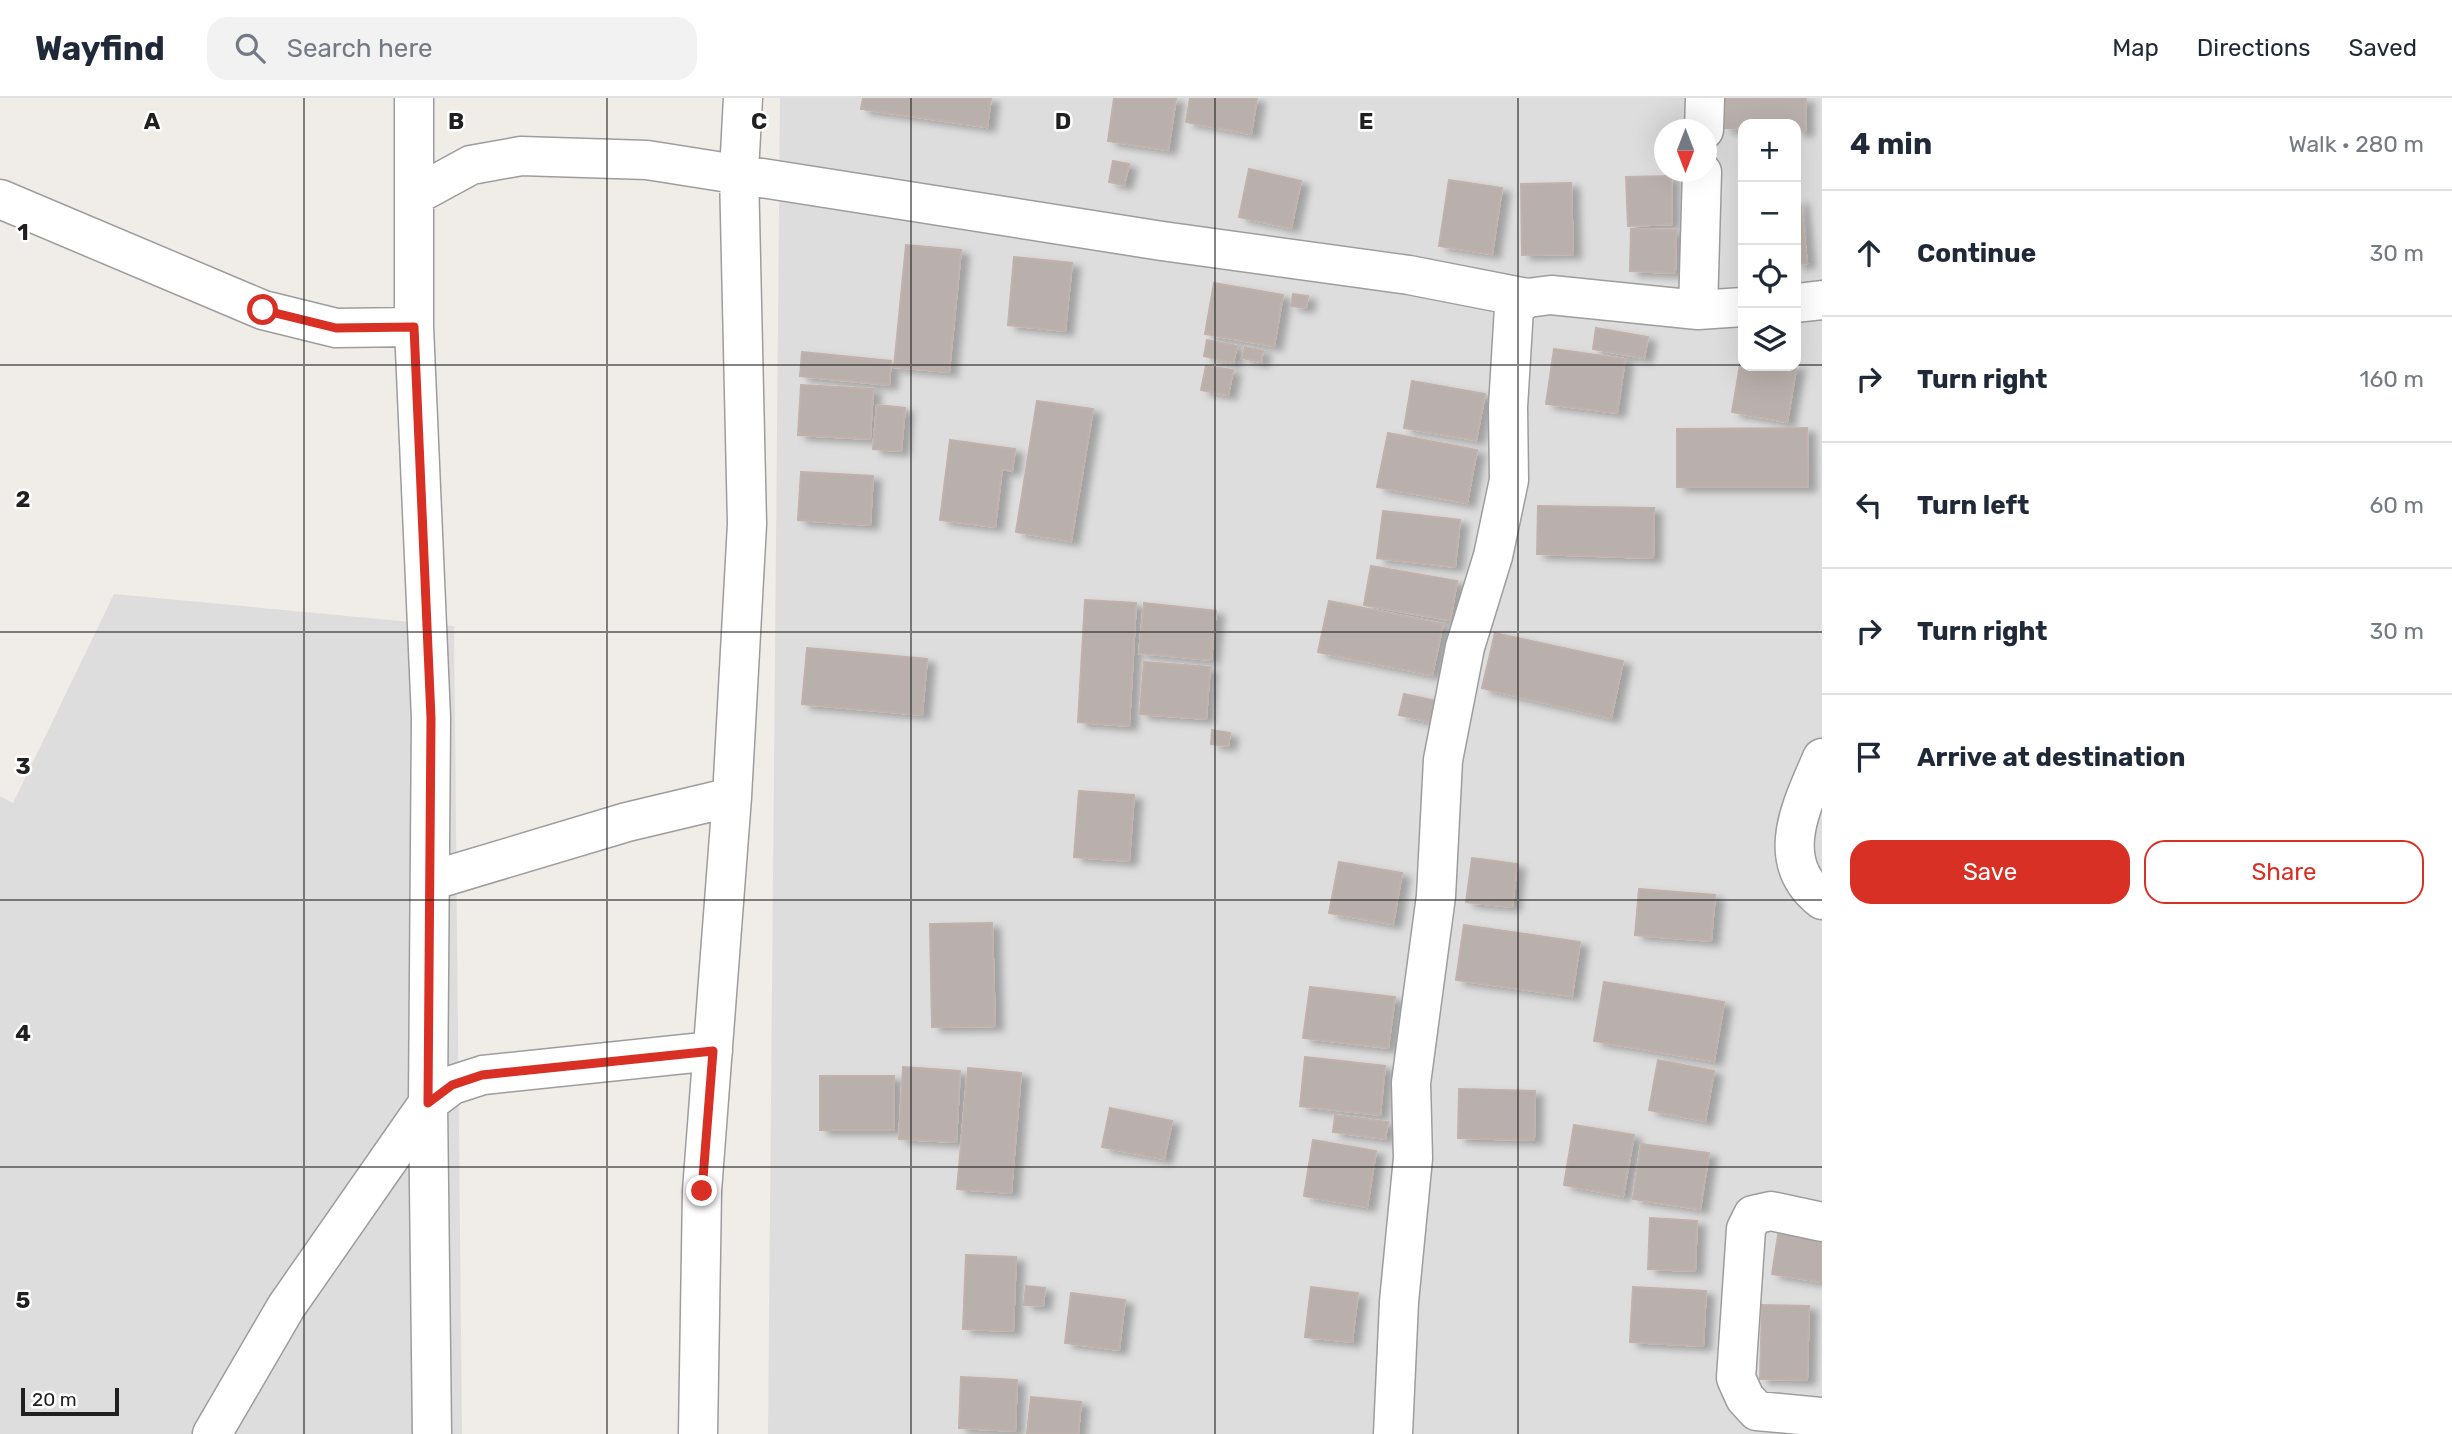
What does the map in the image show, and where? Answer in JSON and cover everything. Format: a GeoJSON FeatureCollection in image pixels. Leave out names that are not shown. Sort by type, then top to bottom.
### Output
{"type":"FeatureCollection","features":[{"type":"Feature","properties":{"kind":"street"},"geometry":{"type":"LineString","coordinates":[[414,98],[414,327],[431,718],[428,1103],[432,1434]]}},
{"type":"Feature","properties":{"kind":"street"},"geometry":{"type":"LineString","coordinates":[[698,1434],[702,1191],[732,797],[747,524],[739,172],[743,98]]}},
{"type":"Feature","properties":{"kind":"street"},"geometry":{"type":"LineString","coordinates":[[1704,119],[1705,98]]}},
{"type":"Feature","properties":{"kind":"street"},"geometry":{"type":"LineString","coordinates":[[414,196],[471,165],[521,156],[647,160],[739,172],[1162,241],[1409,275],[1527,298],[1551,295],[1698,310],[1738,307]]}},
{"type":"Feature","properties":{"kind":"street"},"geometry":{"type":"LineString","coordinates":[[1698,310],[1702,182]]}},
{"type":"Feature","properties":{"kind":"street"},"geometry":{"type":"LineString","coordinates":[[0,199],[263,310],[336,328],[414,327]]}},
{"type":"Feature","properties":{"kind":"street"},"geometry":{"type":"LineString","coordinates":[[1392,1434],[1399,1302],[1413,1158],[1411,1083],[1436,896],[1443,760],[1465,646],[1493,556],[1509,480],[1511,325],[1514,307],[1527,298]]}},
{"type":"Feature","properties":{"kind":"street"},"geometry":{"type":"LineString","coordinates":[[1822,758],[1796,820],[1796,858],[1806,887],[1822,900]]}},
{"type":"Feature","properties":{"kind":"street"},"geometry":{"type":"LineString","coordinates":[[430,881],[627,822],[732,797]]}},
{"type":"Feature","properties":{"kind":"street"},"geometry":{"type":"LineString","coordinates":[[212,1434],[286,1307],[428,1103],[452,1085],[482,1075],[713,1051]]}},
{"type":"Feature","properties":{"kind":"street"},"geometry":{"type":"LineString","coordinates":[[1822,1222],[1771,1211],[1753,1215],[1746,1229],[1736,1378],[1745,1398],[1757,1411],[1822,1417]]}},
{"type":"Feature","properties":{"kind":"shaded area"},"geometry":{"type":"Polygon","coordinates":[[[780,98],[1822,98],[1822,1434],[768,1434],[780,98]]]}},
{"type":"Feature","properties":{"kind":"shaded area"},"geometry":{"type":"Polygon","coordinates":[[[114,594],[454,626],[462,1434],[0,1434],[0,796],[13,803],[114,594]]]}},
{"type":"Feature","properties":{"kind":"building"},"geometry":{"type":"Polygon","coordinates":[[[863,98],[991,98],[987,127],[861,109],[863,98]]]}},
{"type":"Feature","properties":{"kind":"building"},"geometry":{"type":"Polygon","coordinates":[[[1114,98],[1176,98],[1168,150],[1108,141],[1114,98]]]}},
{"type":"Feature","properties":{"kind":"building"},"geometry":{"type":"Polygon","coordinates":[[[1190,98],[1257,98],[1251,134],[1186,122],[1190,98]]]}},
{"type":"Feature","properties":{"kind":"building"},"geometry":{"type":"Polygon","coordinates":[[[1725,98],[1806,98],[1805,132],[1801,132],[1801,119],[1738,119],[1738,129],[1724,128],[1725,98]]]}},
{"type":"Feature","properties":{"kind":"building"},"geometry":{"type":"Polygon","coordinates":[[[1113,161],[1129,164],[1124,185],[1109,182],[1113,161]]]}},
{"type":"Feature","properties":{"kind":"building"},"geometry":{"type":"Polygon","coordinates":[[[1249,169],[1301,181],[1291,228],[1239,217],[1249,169]]]}},
{"type":"Feature","properties":{"kind":"building"},"geometry":{"type":"Polygon","coordinates":[[[1654,176],[1654,182],[1671,182],[1672,224],[1628,226],[1626,177],[1654,176]]]}},
{"type":"Feature","properties":{"kind":"building"},"geometry":{"type":"Polygon","coordinates":[[[1449,180],[1502,188],[1492,254],[1439,246],[1449,180]]]}},
{"type":"Feature","properties":{"kind":"building"},"geometry":{"type":"Polygon","coordinates":[[[1571,183],[1573,254],[1522,255],[1521,184],[1571,183]]]}},
{"type":"Feature","properties":{"kind":"building"},"geometry":{"type":"Polygon","coordinates":[[[1801,209],[1807,263],[1801,264],[1801,209]]]}},
{"type":"Feature","properties":{"kind":"building"},"geometry":{"type":"Polygon","coordinates":[[[1631,229],[1676,230],[1675,273],[1630,271],[1631,229]]]}},
{"type":"Feature","properties":{"kind":"building"},"geometry":{"type":"Polygon","coordinates":[[[906,245],[961,250],[949,372],[894,367],[906,245]]]}},
{"type":"Feature","properties":{"kind":"building"},"geometry":{"type":"Polygon","coordinates":[[[1014,257],[1072,263],[1065,331],[1008,325],[1014,257]]]}},
{"type":"Feature","properties":{"kind":"building"},"geometry":{"type":"Polygon","coordinates":[[[1214,283],[1283,295],[1274,346],[1205,334],[1214,283]]]}},
{"type":"Feature","properties":{"kind":"building"},"geometry":{"type":"Polygon","coordinates":[[[1293,294],[1308,296],[1306,308],[1291,306],[1293,294]]]}},
{"type":"Feature","properties":{"kind":"building"},"geometry":{"type":"Polygon","coordinates":[[[1596,328],[1648,337],[1644,358],[1593,349],[1596,328]]]}},
{"type":"Feature","properties":{"kind":"building"},"geometry":{"type":"Polygon","coordinates":[[[1207,340],[1237,346],[1233,363],[1204,356],[1207,340]]]}},
{"type":"Feature","properties":{"kind":"building"},"geometry":{"type":"Polygon","coordinates":[[[1245,347],[1263,351],[1261,362],[1242,358],[1245,347]]]}},
{"type":"Feature","properties":{"kind":"building"},"geometry":{"type":"Polygon","coordinates":[[[1554,349],[1625,359],[1617,413],[1546,404],[1554,349]]]}},
{"type":"Feature","properties":{"kind":"building"},"geometry":{"type":"Polygon","coordinates":[[[802,352],[891,361],[889,385],[800,376],[802,352]]]}},
{"type":"Feature","properties":{"kind":"building"},"geometry":{"type":"Polygon","coordinates":[[[1206,366],[1233,370],[1228,395],[1201,390],[1206,366]]]}},
{"type":"Feature","properties":{"kind":"building"},"geometry":{"type":"Polygon","coordinates":[[[1739,371],[1796,371],[1787,422],[1732,412],[1739,371]]]}},
{"type":"Feature","properties":{"kind":"building"},"geometry":{"type":"Polygon","coordinates":[[[1412,381],[1485,394],[1476,440],[1404,428],[1412,381]]]}},
{"type":"Feature","properties":{"kind":"building"},"geometry":{"type":"Polygon","coordinates":[[[801,385],[873,389],[870,439],[798,435],[801,385]]]}},
{"type":"Feature","properties":{"kind":"building"},"geometry":{"type":"Polygon","coordinates":[[[1037,401],[1093,409],[1071,541],[1016,532],[1037,401]]]}},
{"type":"Feature","properties":{"kind":"building"},"geometry":{"type":"Polygon","coordinates":[[[877,405],[905,408],[901,451],[873,449],[877,405]]]}},
{"type":"Feature","properties":{"kind":"building"},"geometry":{"type":"Polygon","coordinates":[[[1807,428],[1808,487],[1677,487],[1677,429],[1807,428]]]}},
{"type":"Feature","properties":{"kind":"building"},"geometry":{"type":"Polygon","coordinates":[[[1388,433],[1477,450],[1467,503],[1377,487],[1388,433]]]}},
{"type":"Feature","properties":{"kind":"building"},"geometry":{"type":"Polygon","coordinates":[[[950,440],[1015,449],[1012,471],[1002,469],[995,527],[940,520],[950,440]]]}},
{"type":"Feature","properties":{"kind":"building"},"geometry":{"type":"Polygon","coordinates":[[[801,472],[873,476],[870,525],[798,520],[801,472]]]}},
{"type":"Feature","properties":{"kind":"building"},"geometry":{"type":"Polygon","coordinates":[[[1538,506],[1654,508],[1653,558],[1537,554],[1538,506]]]}},
{"type":"Feature","properties":{"kind":"building"},"geometry":{"type":"Polygon","coordinates":[[[1383,511],[1460,520],[1455,567],[1377,558],[1383,511]]]}},
{"type":"Feature","properties":{"kind":"building"},"geometry":{"type":"Polygon","coordinates":[[[1371,566],[1457,581],[1450,620],[1364,605],[1371,566]]]}},
{"type":"Feature","properties":{"kind":"building"},"geometry":{"type":"Polygon","coordinates":[[[1085,600],[1136,603],[1129,726],[1078,722],[1085,600]]]}},
{"type":"Feature","properties":{"kind":"building"},"geometry":{"type":"Polygon","coordinates":[[[1329,601],[1443,624],[1432,675],[1318,652],[1329,601]]]}},
{"type":"Feature","properties":{"kind":"building"},"geometry":{"type":"Polygon","coordinates":[[[1144,603],[1216,611],[1211,660],[1139,653],[1144,603]]]}},
{"type":"Feature","properties":{"kind":"building"},"geometry":{"type":"Polygon","coordinates":[[[1495,633],[1623,661],[1611,718],[1482,688],[1495,633]]]}},
{"type":"Feature","properties":{"kind":"building"},"geometry":{"type":"Polygon","coordinates":[[[807,648],[927,659],[922,715],[802,704],[807,648]]]}},
{"type":"Feature","properties":{"kind":"building"},"geometry":{"type":"Polygon","coordinates":[[[1144,662],[1210,667],[1206,719],[1140,714],[1144,662]]]}},
{"type":"Feature","properties":{"kind":"building"},"geometry":{"type":"Polygon","coordinates":[[[1404,694],[1436,701],[1432,722],[1399,715],[1404,694]]]}},
{"type":"Feature","properties":{"kind":"building"},"geometry":{"type":"Polygon","coordinates":[[[1212,730],[1230,733],[1228,746],[1211,744],[1212,730]]]}},
{"type":"Feature","properties":{"kind":"building"},"geometry":{"type":"Polygon","coordinates":[[[1079,791],[1134,795],[1129,861],[1074,857],[1079,791]]]}},
{"type":"Feature","properties":{"kind":"building"},"geometry":{"type":"Polygon","coordinates":[[[1472,858],[1517,864],[1512,907],[1466,902],[1472,858]]]}},
{"type":"Feature","properties":{"kind":"building"},"geometry":{"type":"Polygon","coordinates":[[[1339,862],[1402,873],[1393,924],[1329,913],[1339,862]]]}},
{"type":"Feature","properties":{"kind":"building"},"geometry":{"type":"Polygon","coordinates":[[[1639,889],[1715,895],[1711,941],[1635,935],[1639,889]]]}},
{"type":"Feature","properties":{"kind":"building"},"geometry":{"type":"Polygon","coordinates":[[[992,923],[995,1026],[932,1027],[930,924],[992,923]]]}},
{"type":"Feature","properties":{"kind":"building"},"geometry":{"type":"Polygon","coordinates":[[[1464,925],[1580,942],[1572,996],[1456,980],[1464,925]]]}},
{"type":"Feature","properties":{"kind":"building"},"geometry":{"type":"Polygon","coordinates":[[[1604,982],[1724,1002],[1714,1061],[1594,1041],[1604,982]]]}},
{"type":"Feature","properties":{"kind":"building"},"geometry":{"type":"Polygon","coordinates":[[[1310,987],[1395,997],[1388,1048],[1303,1038],[1310,987]]]}},
{"type":"Feature","properties":{"kind":"building"},"geometry":{"type":"Polygon","coordinates":[[[1305,1057],[1385,1066],[1380,1115],[1300,1106],[1305,1057]]]}},
{"type":"Feature","properties":{"kind":"building"},"geometry":{"type":"Polygon","coordinates":[[[1658,1060],[1714,1071],[1705,1121],[1649,1110],[1658,1060]]]}},
{"type":"Feature","properties":{"kind":"building"},"geometry":{"type":"Polygon","coordinates":[[[903,1067],[960,1071],[956,1142],[899,1139],[903,1067]]]}},
{"type":"Feature","properties":{"kind":"building"},"geometry":{"type":"Polygon","coordinates":[[[968,1068],[1021,1073],[1011,1193],[957,1189],[968,1068]]]}},
{"type":"Feature","properties":{"kind":"building"},"geometry":{"type":"Polygon","coordinates":[[[820,1076],[894,1076],[894,1130],[820,1130],[820,1076]]]}},
{"type":"Feature","properties":{"kind":"building"},"geometry":{"type":"Polygon","coordinates":[[[1459,1089],[1535,1091],[1534,1140],[1458,1138],[1459,1089]]]}},
{"type":"Feature","properties":{"kind":"building"},"geometry":{"type":"Polygon","coordinates":[[[1110,1108],[1172,1121],[1164,1159],[1102,1147],[1110,1108]]]}},
{"type":"Feature","properties":{"kind":"building"},"geometry":{"type":"Polygon","coordinates":[[[1335,1115],[1388,1122],[1385,1139],[1333,1132],[1335,1115]]]}},
{"type":"Feature","properties":{"kind":"building"},"geometry":{"type":"Polygon","coordinates":[[[1574,1125],[1634,1135],[1623,1196],[1564,1185],[1574,1125]]]}},
{"type":"Feature","properties":{"kind":"building"},"geometry":{"type":"Polygon","coordinates":[[[1313,1140],[1376,1151],[1367,1207],[1304,1196],[1313,1140]]]}},
{"type":"Feature","properties":{"kind":"building"},"geometry":{"type":"Polygon","coordinates":[[[1641,1144],[1709,1153],[1700,1209],[1633,1199],[1641,1144]]]}},
{"type":"Feature","properties":{"kind":"building"},"geometry":{"type":"Polygon","coordinates":[[[1650,1218],[1697,1221],[1695,1271],[1648,1269],[1650,1218]]]}},
{"type":"Feature","properties":{"kind":"building"},"geometry":{"type":"Polygon","coordinates":[[[1779,1229],[1822,1236],[1822,1282],[1772,1274],[1779,1229]]]}},
{"type":"Feature","properties":{"kind":"building"},"geometry":{"type":"Polygon","coordinates":[[[966,1255],[1016,1257],[1013,1331],[963,1329],[966,1255]]]}},
{"type":"Feature","properties":{"kind":"building"},"geometry":{"type":"Polygon","coordinates":[[[1026,1286],[1045,1288],[1043,1306],[1024,1305],[1026,1286]]]}},
{"type":"Feature","properties":{"kind":"building"},"geometry":{"type":"Polygon","coordinates":[[[1311,1287],[1358,1293],[1352,1342],[1305,1337],[1311,1287]]]}},
{"type":"Feature","properties":{"kind":"building"},"geometry":{"type":"Polygon","coordinates":[[[1633,1287],[1706,1291],[1703,1346],[1630,1342],[1633,1287]]]}},
{"type":"Feature","properties":{"kind":"building"},"geometry":{"type":"Polygon","coordinates":[[[1071,1293],[1125,1300],[1119,1350],[1065,1343],[1071,1293]]]}},
{"type":"Feature","properties":{"kind":"building"},"geometry":{"type":"Polygon","coordinates":[[[1762,1305],[1809,1306],[1807,1380],[1760,1379],[1762,1305]]]}},
{"type":"Feature","properties":{"kind":"building"},"geometry":{"type":"Polygon","coordinates":[[[961,1377],[1017,1380],[1015,1431],[959,1428],[961,1377]]]}},
{"type":"Feature","properties":{"kind":"building"},"geometry":{"type":"Polygon","coordinates":[[[1031,1397],[1081,1402],[1078,1434],[1027,1434],[1031,1397]]]}},
{"type":"Feature","properties":{"kind":"route"},"geometry":{"type":"LineString","coordinates":[[263,310],[336,328],[414,327],[431,718],[428,1103],[452,1085],[482,1075],[713,1051],[702,1191]]}}]}
